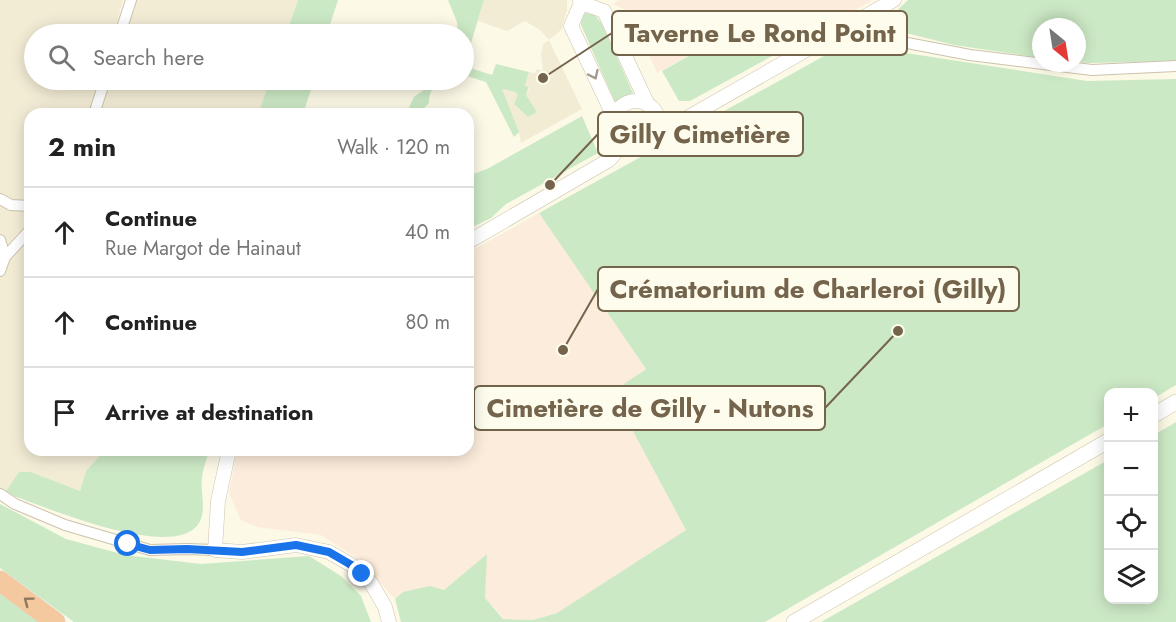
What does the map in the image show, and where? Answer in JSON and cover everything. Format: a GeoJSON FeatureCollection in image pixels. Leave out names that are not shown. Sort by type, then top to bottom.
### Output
{"type":"FeatureCollection","features":[{"type":"Feature","properties":{"kind":"highway"},"geometry":{"type":"LineString","coordinates":[[0,581],[55,622]]}},
{"type":"Feature","properties":{"kind":"main road"},"geometry":{"type":"LineString","coordinates":[[1158,413],[1176,402]]}},
{"type":"Feature","properties":{"kind":"main road"},"geometry":{"type":"LineString","coordinates":[[794,622],[1106,442]]}},
{"type":"Feature","properties":{"kind":"street"},"geometry":{"type":"LineString","coordinates":[[123,24],[131,0]]}},
{"type":"Feature","properties":{"kind":"street"},"geometry":{"type":"LineString","coordinates":[[658,122],[685,119],[894,0]]}},
{"type":"Feature","properties":{"kind":"street"},"geometry":{"type":"LineString","coordinates":[[614,117],[571,26],[580,1],[604,11],[648,105]]}},
{"type":"Feature","properties":{"kind":"street"},"geometry":{"type":"LineString","coordinates":[[870,15],[883,33],[897,40],[970,55],[1092,70],[1176,66]]}},
{"type":"Feature","properties":{"kind":"street"},"geometry":{"type":"LineString","coordinates":[[96,108],[102,90]]}},
{"type":"Feature","properties":{"kind":"street"},"geometry":{"type":"LineString","coordinates":[[631,101],[648,105],[653,109],[658,122],[658,130],[648,143],[636,147],[628,146],[619,140],[615,133],[614,117],[623,105],[631,101]]}},
{"type":"Feature","properties":{"kind":"street"},"geometry":{"type":"LineString","coordinates":[[474,239],[609,160],[624,143]]}},
{"type":"Feature","properties":{"kind":"street"},"geometry":{"type":"LineString","coordinates":[[0,199],[11,205],[24,206]]}},
{"type":"Feature","properties":{"kind":"street"},"geometry":{"type":"LineString","coordinates":[[0,271],[5,256],[24,236]]}},
{"type":"Feature","properties":{"kind":"street"},"geometry":{"type":"LineString","coordinates":[[0,240],[5,256]]}},
{"type":"Feature","properties":{"kind":"street"},"geometry":{"type":"LineString","coordinates":[[215,550],[218,501],[228,456]]}},
{"type":"Feature","properties":{"kind":"street"},"geometry":{"type":"LineString","coordinates":[[0,494],[15,504],[65,525],[150,550],[187,549],[242,552],[296,545],[329,552],[353,566],[371,583],[385,608],[389,622]]}},
{"type":"Feature","properties":{"kind":"shaded area"},"geometry":{"type":"Polygon","coordinates":[[[0,0],[123,0],[117,24],[24,24],[24,90],[99,90],[95,108],[24,108],[24,456],[100,456],[86,471],[80,491],[31,472],[19,472],[6,491],[0,489],[0,0]]]}},
{"type":"Feature","properties":{"kind":"shaded area"},"geometry":{"type":"Polygon","coordinates":[[[133,0],[298,0],[290,24],[125,24],[133,0]]]}},
{"type":"Feature","properties":{"kind":"shaded area"},"geometry":{"type":"Polygon","coordinates":[[[484,0],[567,0],[567,10],[562,29],[549,40],[540,30],[525,21],[507,31],[478,21],[484,0]]]}},
{"type":"Feature","properties":{"kind":"shaded area"},"geometry":{"type":"Polygon","coordinates":[[[619,0],[871,1],[774,55],[754,19],[657,73],[630,12],[613,4],[619,0]]]}},
{"type":"Feature","properties":{"kind":"shaded area"},"geometry":{"type":"Polygon","coordinates":[[[549,40],[582,109],[521,143],[519,132],[501,89],[515,92],[519,96],[514,104],[528,117],[537,112],[526,95],[530,88],[525,86],[529,72],[535,73],[537,69],[543,71],[541,55],[543,44],[549,40]]]}},
{"type":"Feature","properties":{"kind":"shaded area"},"geometry":{"type":"Polygon","coordinates":[[[102,90],[266,90],[260,108],[96,108],[102,90]]]}},
{"type":"Feature","properties":{"kind":"shaded area"},"geometry":{"type":"Polygon","coordinates":[[[539,213],[646,369],[618,388],[614,396],[686,530],[557,613],[533,620],[504,619],[485,598],[486,555],[444,590],[403,592],[395,599],[355,557],[321,535],[257,527],[241,520],[229,493],[236,456],[474,456],[474,250],[539,213]]]}},
{"type":"Feature","properties":{"kind":"green space"},"geometry":{"type":"Polygon","coordinates":[[[298,0],[338,0],[330,24],[290,24],[298,0]]]}},
{"type":"Feature","properties":{"kind":"green space"},"geometry":{"type":"Polygon","coordinates":[[[448,0],[484,0],[474,33],[474,24],[457,24],[448,0]]]}},
{"type":"Feature","properties":{"kind":"green space"},"geometry":{"type":"Polygon","coordinates":[[[908,0],[1176,0],[1176,61],[1086,63],[1086,18],[1032,18],[1032,57],[954,45],[898,31],[888,19],[908,0]]]}},
{"type":"Feature","properties":{"kind":"green space"},"geometry":{"type":"Polygon","coordinates":[[[587,13],[595,15],[602,24],[633,93],[615,102],[581,25],[582,15],[587,13]]]}},
{"type":"Feature","properties":{"kind":"green space"},"geometry":{"type":"Polygon","coordinates":[[[754,19],[774,55],[690,101],[679,101],[662,71],[754,19]]]}},
{"type":"Feature","properties":{"kind":"green space"},"geometry":{"type":"Polygon","coordinates":[[[864,34],[893,51],[1087,81],[1176,79],[1176,385],[1158,396],[1158,388],[1104,388],[1104,426],[765,622],[401,622],[395,599],[403,592],[430,586],[444,590],[487,554],[485,598],[503,619],[533,620],[557,613],[686,530],[614,396],[624,384],[646,369],[539,213],[864,34]]]}},
{"type":"Feature","properties":{"kind":"green space"},"geometry":{"type":"Polygon","coordinates":[[[496,64],[529,72],[525,86],[529,87],[526,95],[537,112],[528,117],[514,104],[518,95],[502,89],[519,132],[514,137],[486,82],[474,78],[474,69],[492,75],[496,64]]]}},
{"type":"Feature","properties":{"kind":"green space"},"geometry":{"type":"Polygon","coordinates":[[[266,90],[311,90],[305,108],[260,108],[266,90]]]}},
{"type":"Feature","properties":{"kind":"green space"},"geometry":{"type":"Polygon","coordinates":[[[423,90],[432,90],[429,103],[424,108],[409,108],[414,97],[423,90]]]}},
{"type":"Feature","properties":{"kind":"green space"},"geometry":{"type":"Polygon","coordinates":[[[582,116],[598,153],[506,204],[491,218],[474,226],[474,174],[487,169],[582,116]]]}},
{"type":"Feature","properties":{"kind":"green space"},"geometry":{"type":"Polygon","coordinates":[[[1176,422],[1176,622],[821,622],[1104,462],[1104,604],[1158,604],[1158,433],[1176,422]]]}},
{"type":"Feature","properties":{"kind":"green space"},"geometry":{"type":"Polygon","coordinates":[[[100,456],[207,456],[202,477],[203,512],[199,523],[186,534],[165,537],[139,535],[81,520],[6,491],[19,472],[31,472],[80,491],[86,471],[100,456]]]}},
{"type":"Feature","properties":{"kind":"green space"},"geometry":{"type":"Polygon","coordinates":[[[0,504],[66,539],[125,555],[201,564],[309,556],[341,576],[361,596],[371,622],[74,622],[0,568],[0,504]]]}},
{"type":"Feature","properties":{"kind":"green space"},"geometry":{"type":"Polygon","coordinates":[[[0,593],[40,622],[0,622],[0,593]]]}},
{"type":"Feature","properties":{"kind":"place","name":"Taverne Le Rond Point"},"geometry":{"type":"Point","coordinates":[543,78]}},
{"type":"Feature","properties":{"kind":"place","name":"Gilly Cimetière"},"geometry":{"type":"Point","coordinates":[550,185]}},
{"type":"Feature","properties":{"kind":"place","name":"Cimetière de Gilly - Nutons"},"geometry":{"type":"Point","coordinates":[898,331]}},
{"type":"Feature","properties":{"kind":"place","name":"Crématorium de Charleroi (Gilly)"},"geometry":{"type":"Point","coordinates":[563,350]}},
{"type":"Feature","properties":{"kind":"route"},"geometry":{"type":"LineString","coordinates":[[128,544],[150,550],[187,549],[242,552],[296,545],[329,552],[362,574]]}}]}
